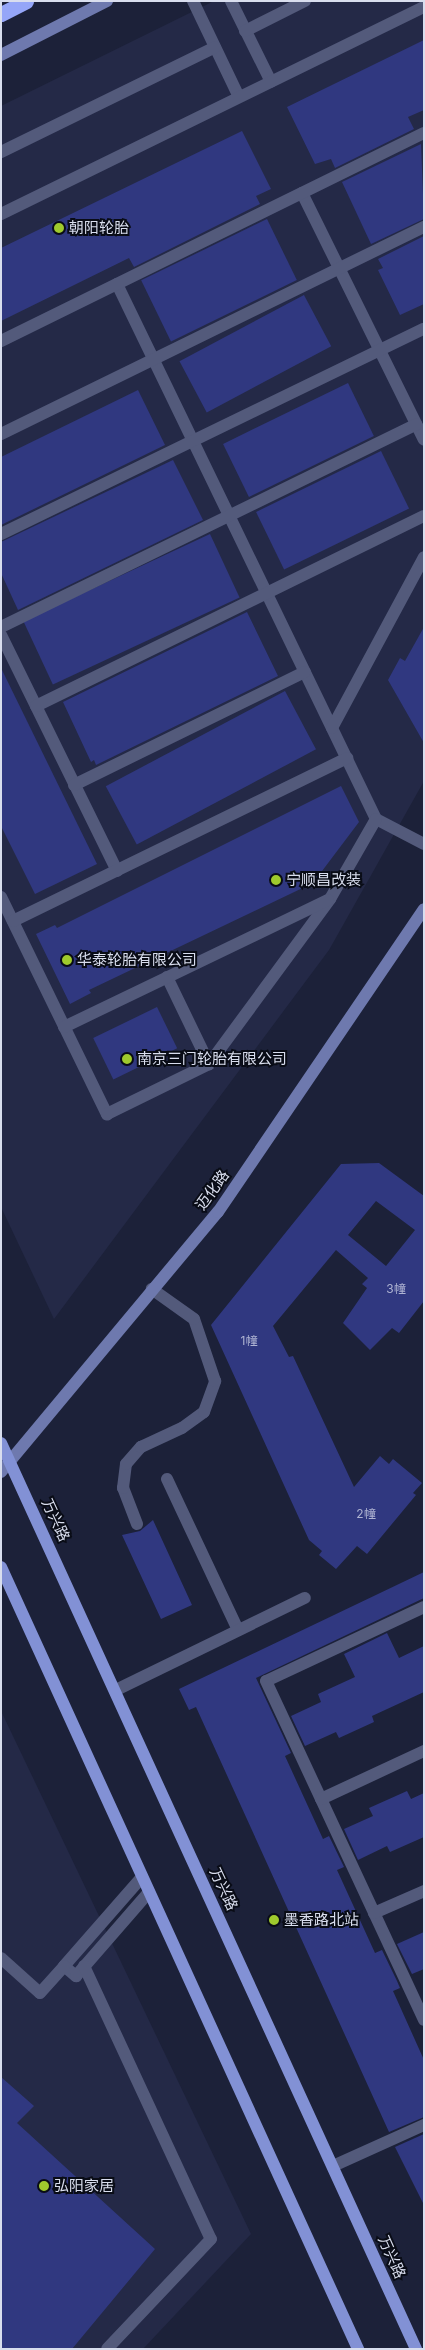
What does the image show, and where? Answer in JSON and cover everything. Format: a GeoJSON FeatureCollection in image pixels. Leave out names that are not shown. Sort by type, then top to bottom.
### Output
{"type":"FeatureCollection","features":[{"type":"Feature","properties":{"kind":"highway"},"geometry":{"type":"LineString","coordinates":[[1,14],[26,1]]}},
{"type":"Feature","properties":{"kind":"main road","name":"万兴路"},"geometry":{"type":"LineString","coordinates":[[1,1443],[116,1690],[416,2349]]}},
{"type":"Feature","properties":{"kind":"main road"},"geometry":{"type":"LineString","coordinates":[[1,1567],[358,2349]]}},
{"type":"Feature","properties":{"kind":"street"},"geometry":{"type":"LineString","coordinates":[[1,55],[107,1]]}},
{"type":"Feature","properties":{"kind":"street","name":"迈化路"},"geometry":{"type":"LineString","coordinates":[[1,1472],[8,1459],[218,1212],[424,909]]}},
{"type":"Feature","properties":{"kind":"lane"},"geometry":{"type":"LineString","coordinates":[[193,1],[239,97]]}},
{"type":"Feature","properties":{"kind":"lane"},"geometry":{"type":"LineString","coordinates":[[231,1],[270,82]]}},
{"type":"Feature","properties":{"kind":"lane"},"geometry":{"type":"LineString","coordinates":[[246,31],[305,1]]}},
{"type":"Feature","properties":{"kind":"lane"},"geometry":{"type":"LineString","coordinates":[[1,214],[424,7]]}},
{"type":"Feature","properties":{"kind":"lane"},"geometry":{"type":"LineString","coordinates":[[1,152],[215,47]]}},
{"type":"Feature","properties":{"kind":"lane"},"geometry":{"type":"LineString","coordinates":[[1,341],[424,133]]}},
{"type":"Feature","properties":{"kind":"lane"},"geometry":{"type":"LineString","coordinates":[[302,193],[424,440]]}},
{"type":"Feature","properties":{"kind":"lane"},"geometry":{"type":"LineString","coordinates":[[1,434],[424,227]]}},
{"type":"Feature","properties":{"kind":"lane"},"geometry":{"type":"LineString","coordinates":[[117,284],[376,819],[424,844]]}},
{"type":"Feature","properties":{"kind":"lane"},"geometry":{"type":"LineString","coordinates":[[1,534],[424,329]]}},
{"type":"Feature","properties":{"kind":"lane"},"geometry":{"type":"LineString","coordinates":[[1,627],[416,425]]}},
{"type":"Feature","properties":{"kind":"lane"},"geometry":{"type":"LineString","coordinates":[[36,706],[424,516]]}},
{"type":"Feature","properties":{"kind":"lane"},"geometry":{"type":"LineString","coordinates":[[332,728],[424,557]]}},
{"type":"Feature","properties":{"kind":"lane"},"geometry":{"type":"LineString","coordinates":[[1,635],[116,870]]}},
{"type":"Feature","properties":{"kind":"lane"},"geometry":{"type":"LineString","coordinates":[[74,785],[305,672]]}},
{"type":"Feature","properties":{"kind":"lane"},"geometry":{"type":"LineString","coordinates":[[13,922],[347,758]]}},
{"type":"Feature","properties":{"kind":"lane"},"geometry":{"type":"LineString","coordinates":[[1,897],[107,1114],[209,1064],[330,898],[376,819]]}},
{"type":"Feature","properties":{"kind":"lane"},"geometry":{"type":"LineString","coordinates":[[64,1027],[330,898]]}},
{"type":"Feature","properties":{"kind":"lane"},"geometry":{"type":"LineString","coordinates":[[167,977],[209,1064]]}},
{"type":"Feature","properties":{"kind":"lane"},"geometry":{"type":"LineString","coordinates":[[137,1524],[123,1488],[126,1464],[141,1447],[195,1421],[210,1402],[215,1381],[194,1319],[152,1289]]}},
{"type":"Feature","properties":{"kind":"lane"},"geometry":{"type":"LineString","coordinates":[[167,1479],[238,1630]]}},
{"type":"Feature","properties":{"kind":"lane"},"geometry":{"type":"LineString","coordinates":[[116,1690],[305,1598]]}},
{"type":"Feature","properties":{"kind":"lane"},"geometry":{"type":"LineString","coordinates":[[424,1607],[266,1681],[424,2020]]}},
{"type":"Feature","properties":{"kind":"lane"},"geometry":{"type":"LineString","coordinates":[[321,1799],[424,1751]]}},
{"type":"Feature","properties":{"kind":"lane"},"geometry":{"type":"LineString","coordinates":[[1,1958],[40,1992],[142,1877]]}},
{"type":"Feature","properties":{"kind":"lane"},"geometry":{"type":"LineString","coordinates":[[374,1913],[424,1891]]}},
{"type":"Feature","properties":{"kind":"lane"},"geometry":{"type":"LineString","coordinates":[[64,1966],[76,1976],[150,1892]]}},
{"type":"Feature","properties":{"kind":"lane"},"geometry":{"type":"LineString","coordinates":[[84,1966],[211,2239],[107,2349]]}},
{"type":"Feature","properties":{"kind":"lane"},"geometry":{"type":"LineString","coordinates":[[333,2166],[424,2125]]}},
{"type":"Feature","properties":{"kind":"shaded area"},"geometry":{"type":"Polygon","coordinates":[[[214,1],[424,1],[424,781],[329,950],[54,1319],[1,1207],[1,106],[214,1]]]}},
{"type":"Feature","properties":{"kind":"shaded area","name":"弘阳家居"},"geometry":{"type":"Polygon","coordinates":[[[1,1711],[251,2234],[143,2349],[1,2349],[1,1711]]]}},
{"type":"Feature","properties":{"kind":"building"},"geometry":{"type":"Polygon","coordinates":[[[424,40],[424,110],[408,117],[414,129],[335,168],[331,159],[315,164],[287,107],[424,40]]]}},
{"type":"Feature","properties":{"kind":"building"},"geometry":{"type":"Polygon","coordinates":[[[242,131],[271,189],[256,196],[260,204],[134,267],[129,258],[1,321],[1,248],[242,131]]]}},
{"type":"Feature","properties":{"kind":"building"},"geometry":{"type":"Polygon","coordinates":[[[421,144],[424,219],[371,244],[342,182],[421,144]]]}},
{"type":"Feature","properties":{"kind":"building"},"geometry":{"type":"Polygon","coordinates":[[[267,219],[297,280],[171,341],[141,280],[267,219]]]}},
{"type":"Feature","properties":{"kind":"building"},"geometry":{"type":"Polygon","coordinates":[[[424,236],[424,304],[400,315],[378,270],[383,268],[378,259],[424,236]]]}},
{"type":"Feature","properties":{"kind":"building"},"geometry":{"type":"Polygon","coordinates":[[[304,295],[331,346],[207,412],[180,361],[304,295]]]}},
{"type":"Feature","properties":{"kind":"building"},"geometry":{"type":"Polygon","coordinates":[[[348,383],[374,436],[249,497],[223,444],[348,383]]]}},
{"type":"Feature","properties":{"kind":"building"},"geometry":{"type":"Polygon","coordinates":[[[138,390],[165,445],[1,525],[1,457],[138,390]]]}},
{"type":"Feature","properties":{"kind":"building"},"geometry":{"type":"Polygon","coordinates":[[[381,451],[409,509],[284,569],[256,512],[381,451]]]}},
{"type":"Feature","properties":{"kind":"building"},"geometry":{"type":"Polygon","coordinates":[[[173,460],[203,520],[18,610],[1,573],[1,542],[173,460]]]}},
{"type":"Feature","properties":{"kind":"building"},"geometry":{"type":"Polygon","coordinates":[[[210,534],[240,597],[53,685],[23,621],[210,534]]]}},
{"type":"Feature","properties":{"kind":"building"},"geometry":{"type":"Polygon","coordinates":[[[247,612],[278,676],[96,765],[94,760],[91,762],[63,702],[247,612]]]}},
{"type":"Feature","properties":{"kind":"building"},"geometry":{"type":"Polygon","coordinates":[[[424,627],[424,743],[388,680],[400,658],[405,661],[424,627]]]}},
{"type":"Feature","properties":{"kind":"building"},"geometry":{"type":"Polygon","coordinates":[[[1,668],[97,864],[35,894],[1,826],[1,668]]]}},
{"type":"Feature","properties":{"kind":"building"},"geometry":{"type":"Polygon","coordinates":[[[285,691],[316,749],[137,845],[106,786],[285,691]]]}},
{"type":"Feature","properties":{"kind":"building"},"geometry":{"type":"Polygon","coordinates":[[[341,786],[359,822],[313,883],[89,990],[91,993],[70,1004],[36,934],[55,925],[57,928],[341,786]]]}},
{"type":"Feature","properties":{"kind":"building"},"geometry":{"type":"Polygon","coordinates":[[[157,1007],[177,1048],[113,1079],[93,1038],[157,1007]]]}},
{"type":"Feature","properties":{"kind":"building"},"geometry":{"type":"Polygon","coordinates":[[[379,1163],[424,1196],[424,1301],[399,1333],[392,1328],[370,1350],[343,1323],[367,1288],[362,1284],[368,1278],[336,1250],[273,1326],[289,1357],[293,1356],[354,1487],[380,1456],[389,1464],[393,1459],[422,1483],[413,1493],[416,1495],[367,1554],[357,1546],[336,1569],[319,1555],[322,1551],[309,1540],[211,1325],[341,1164],[379,1163]],[[376,1201],[348,1235],[386,1266],[415,1230],[376,1201]]]}},
{"type":"Feature","properties":{"kind":"building"},"geometry":{"type":"Polygon","coordinates":[[[153,1520],[192,1605],[161,1619],[122,1535],[140,1531],[153,1520]]]}},
{"type":"Feature","properties":{"kind":"building"},"geometry":{"type":"Polygon","coordinates":[[[424,1572],[424,1598],[256,1678],[291,1753],[285,1756],[323,1839],[329,1836],[344,1867],[337,1870],[375,1953],[382,1950],[397,1981],[400,1988],[393,1991],[424,2060],[424,2117],[389,2132],[196,1707],[189,1710],[179,1689],[424,1572]]]}},
{"type":"Feature","properties":{"kind":"building"},"geometry":{"type":"Polygon","coordinates":[[[387,1633],[399,1658],[424,1646],[424,1692],[372,1716],[374,1722],[339,1738],[336,1732],[305,1746],[291,1716],[321,1702],[318,1694],[355,1677],[344,1654],[387,1633]]]}},
{"type":"Feature","properties":{"kind":"building"},"geometry":{"type":"Polygon","coordinates":[[[407,1791],[411,1799],[424,1793],[424,1837],[390,1852],[387,1846],[358,1860],[344,1829],[373,1816],[369,1808],[407,1791]]]}},
{"type":"Feature","properties":{"kind":"building"},"geometry":{"type":"Polygon","coordinates":[[[424,1932],[424,1969],[412,1974],[397,1944],[424,1932]]]}},
{"type":"Feature","properties":{"kind":"building","name":"弘阳家居"},"geometry":{"type":"Polygon","coordinates":[[[1,2077],[34,2106],[17,2123],[155,2249],[72,2349],[1,2349],[1,2077]]]}},
{"type":"Feature","properties":{"kind":"building"},"geometry":{"type":"Polygon","coordinates":[[[424,2134],[424,2205],[395,2147],[424,2134]]]}},
{"type":"Feature","properties":{"kind":"place","name":"朝阳轮胎"},"geometry":{"type":"Point","coordinates":[59,228]}},
{"type":"Feature","properties":{"kind":"place","name":"宁顺昌改装"},"geometry":{"type":"Point","coordinates":[276,880]}},
{"type":"Feature","properties":{"kind":"place","name":"华泰轮胎有限公司"},"geometry":{"type":"Point","coordinates":[67,960]}},
{"type":"Feature","properties":{"kind":"place","name":"南京三门轮胎有限公司"},"geometry":{"type":"Point","coordinates":[127,1059]}},
{"type":"Feature","properties":{"kind":"place","name":"墨香路北站"},"geometry":{"type":"Point","coordinates":[274,1920]}},
{"type":"Feature","properties":{"kind":"place","name":"弘阳家居"},"geometry":{"type":"Point","coordinates":[44,2186]}}]}
